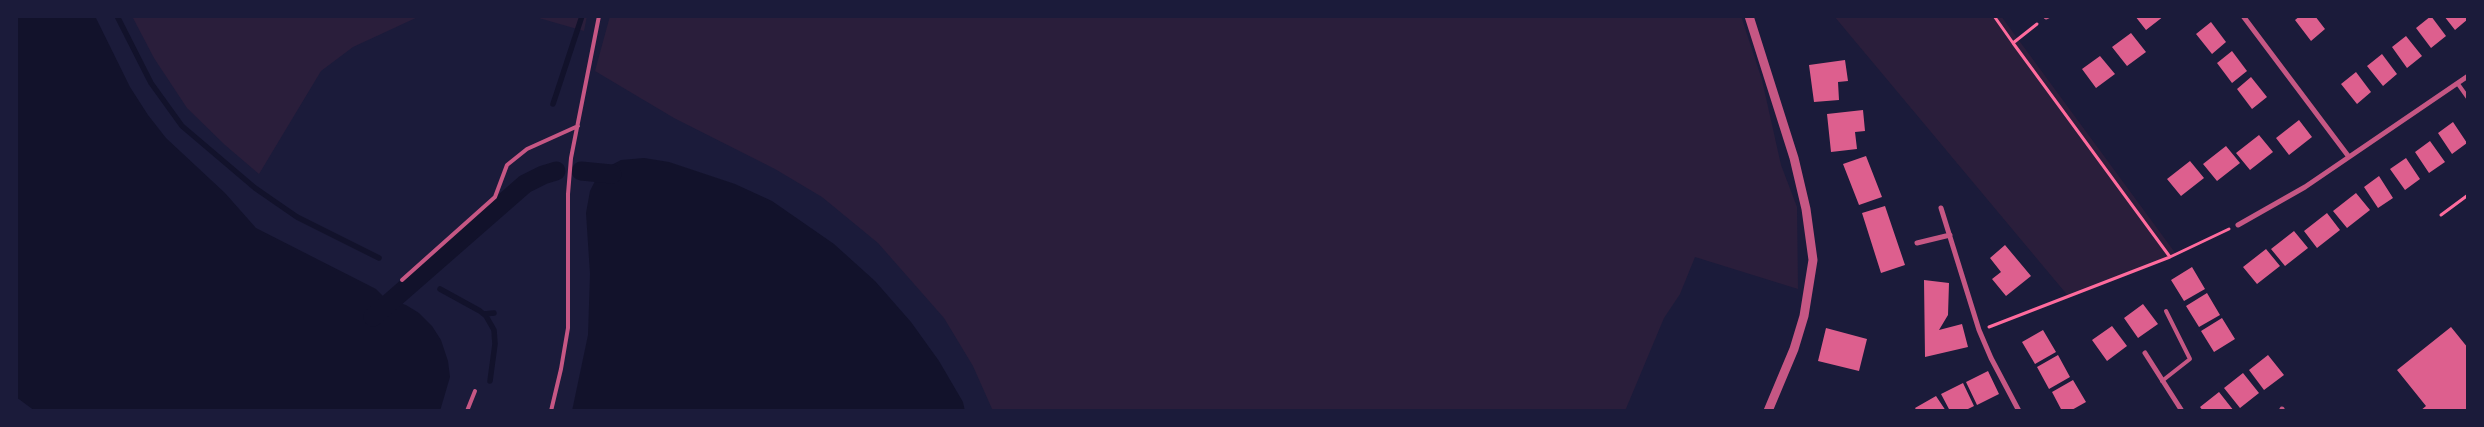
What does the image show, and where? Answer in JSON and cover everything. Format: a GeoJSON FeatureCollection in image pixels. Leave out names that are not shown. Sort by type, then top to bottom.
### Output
{"type":"FeatureCollection","features":[{"type":"Feature","properties":{"kind":"street"},"geometry":{"type":"LineString","coordinates":[[1749,16],[1794,158],[1806,209],[1813,260],[1804,316],[1794,349],[1768,411]]}},
{"type":"Feature","properties":{"kind":"street"},"geometry":{"type":"LineString","coordinates":[[2243,16],[2349,156]]}},
{"type":"Feature","properties":{"kind":"street"},"geometry":{"type":"LineString","coordinates":[[2238,225],[2304,187],[2468,76]]}},
{"type":"Feature","properties":{"kind":"street"},"geometry":{"type":"LineString","coordinates":[[1941,208],[1980,330],[1991,358],[2019,411]]}},
{"type":"Feature","properties":{"kind":"street"},"geometry":{"type":"LineString","coordinates":[[1917,243],[1950,235]]}},
{"type":"Feature","properties":{"kind":"street"},"geometry":{"type":"LineString","coordinates":[[2145,353],[2182,411]]}},
{"type":"Feature","properties":{"kind":"lane"},"geometry":{"type":"LineString","coordinates":[[550,411],[561,369],[568,328],[568,194],[571,158],[599,16]]}},
{"type":"Feature","properties":{"kind":"lane"},"geometry":{"type":"LineString","coordinates":[[2458,84],[2468,98]]}},
{"type":"Feature","properties":{"kind":"lane"},"geometry":{"type":"LineString","coordinates":[[402,280],[495,197],[507,164],[527,149],[560,132],[578,126]]}},
{"type":"Feature","properties":{"kind":"lane"},"geometry":{"type":"LineString","coordinates":[[2162,381],[2190,359],[2166,311]]}},
{"type":"Feature","properties":{"kind":"lane"},"geometry":{"type":"LineString","coordinates":[[467,411],[475,392]]}},
{"type":"Feature","properties":{"kind":"path"},"geometry":{"type":"LineString","coordinates":[[1994,16],[2170,257]]}},
{"type":"Feature","properties":{"kind":"path"},"geometry":{"type":"LineString","coordinates":[[2013,43],[2047,17]]}},
{"type":"Feature","properties":{"kind":"path"},"geometry":{"type":"LineString","coordinates":[[2441,215],[2468,195]]}},
{"type":"Feature","properties":{"kind":"path"},"geometry":{"type":"LineString","coordinates":[[1980,330],[2170,257],[2238,225]]}},
{"type":"Feature","properties":{"kind":"shaded area"},"geometry":{"type":"Polygon","coordinates":[[[16,16],[95,16],[130,87],[148,115],[166,138],[225,193],[256,228],[376,289],[385,298],[406,305],[419,313],[432,326],[441,340],[448,361],[450,377],[440,411],[35,411],[16,397],[16,16]]]}},
{"type":"Feature","properties":{"kind":"shaded area"},"geometry":{"type":"Polygon","coordinates":[[[132,16],[420,16],[353,47],[321,71],[259,174],[225,145],[187,108],[154,58],[132,16]]]}},
{"type":"Feature","properties":{"kind":"shaded area"},"geometry":{"type":"Polygon","coordinates":[[[532,16],[587,16],[584,31],[532,16]]]}},
{"type":"Feature","properties":{"kind":"shaded area"},"geometry":{"type":"Polygon","coordinates":[[[610,16],[1741,16],[1762,80],[1781,165],[1797,207],[1798,289],[1695,257],[1680,294],[1664,318],[1625,411],[993,411],[973,366],[944,318],[878,243],[822,197],[775,169],[674,118],[595,71],[610,16]]]}},
{"type":"Feature","properties":{"kind":"shaded area"},"geometry":{"type":"Polygon","coordinates":[[[1834,16],[2001,16],[2176,254],[2069,297],[1834,16]]]}},
{"type":"Feature","properties":{"kind":"shaded area"},"geometry":{"type":"Polygon","coordinates":[[[644,158],[669,162],[735,184],[772,201],[834,244],[875,281],[911,322],[939,361],[963,402],[965,411],[572,411],[588,335],[590,274],[586,213],[590,191],[600,171],[621,160],[644,158]]]}},
{"type":"Feature","properties":{"kind":"building"},"geometry":{"type":"Polygon","coordinates":[[[2135,16],[2164,16],[2146,30],[2135,16]]]}},
{"type":"Feature","properties":{"kind":"building"},"geometry":{"type":"Polygon","coordinates":[[[2300,16],[2315,16],[2325,29],[2311,41],[2295,20],[2300,16]]]}},
{"type":"Feature","properties":{"kind":"building"},"geometry":{"type":"Polygon","coordinates":[[[2431,16],[2446,36],[2431,48],[2416,28],[2431,16]]]}},
{"type":"Feature","properties":{"kind":"building"},"geometry":{"type":"Polygon","coordinates":[[[2444,16],[2468,16],[2468,19],[2455,30],[2444,16]]]}},
{"type":"Feature","properties":{"kind":"building"},"geometry":{"type":"Polygon","coordinates":[[[2211,22],[2226,42],[2212,54],[2196,34],[2211,22]]]}},
{"type":"Feature","properties":{"kind":"building"},"geometry":{"type":"Polygon","coordinates":[[[2131,33],[2146,52],[2127,66],[2112,47],[2131,33]]]}},
{"type":"Feature","properties":{"kind":"building"},"geometry":{"type":"Polygon","coordinates":[[[2406,36],[2422,56],[2407,68],[2392,47],[2406,36]]]}},
{"type":"Feature","properties":{"kind":"building"},"geometry":{"type":"Polygon","coordinates":[[[2232,51],[2247,71],[2232,83],[2217,63],[2232,51]]]}},
{"type":"Feature","properties":{"kind":"building"},"geometry":{"type":"Polygon","coordinates":[[[2382,54],[2397,74],[2383,86],[2367,66],[2382,54]]]}},
{"type":"Feature","properties":{"kind":"building"},"geometry":{"type":"Polygon","coordinates":[[[2100,56],[2115,74],[2096,88],[2082,69],[2100,56]]]}},
{"type":"Feature","properties":{"kind":"building"},"geometry":{"type":"Polygon","coordinates":[[[1845,60],[1848,81],[1838,82],[1839,100],[1814,102],[1809,65],[1845,60]]]}},
{"type":"Feature","properties":{"kind":"building"},"geometry":{"type":"Polygon","coordinates":[[[2356,72],[2371,92],[2357,104],[2341,84],[2356,72]]]}},
{"type":"Feature","properties":{"kind":"building"},"geometry":{"type":"Polygon","coordinates":[[[2251,77],[2267,97],[2252,109],[2237,89],[2251,77]]]}},
{"type":"Feature","properties":{"kind":"building"},"geometry":{"type":"Polygon","coordinates":[[[1863,110],[1865,131],[1855,132],[1857,149],[1831,152],[1827,114],[1863,110]]]}},
{"type":"Feature","properties":{"kind":"building"},"geometry":{"type":"Polygon","coordinates":[[[2299,120],[2312,137],[2289,155],[2276,138],[2299,120]]]}},
{"type":"Feature","properties":{"kind":"building"},"geometry":{"type":"Polygon","coordinates":[[[2453,122],[2467,143],[2452,154],[2438,133],[2453,122]]]}},
{"type":"Feature","properties":{"kind":"building"},"geometry":{"type":"Polygon","coordinates":[[[2259,135],[2273,152],[2250,170],[2236,153],[2259,135]]]}},
{"type":"Feature","properties":{"kind":"building"},"geometry":{"type":"Polygon","coordinates":[[[2430,141],[2445,162],[2429,173],[2415,152],[2430,141]]]}},
{"type":"Feature","properties":{"kind":"building"},"geometry":{"type":"Polygon","coordinates":[[[2226,146],[2240,163],[2217,181],[2203,164],[2226,146]]]}},
{"type":"Feature","properties":{"kind":"building"},"geometry":{"type":"Polygon","coordinates":[[[1866,156],[1882,197],[1859,205],[1843,164],[1866,156]]]}},
{"type":"Feature","properties":{"kind":"building"},"geometry":{"type":"Polygon","coordinates":[[[2406,158],[2420,179],[2405,190],[2390,169],[2406,158]]]}},
{"type":"Feature","properties":{"kind":"building"},"geometry":{"type":"Polygon","coordinates":[[[2190,161],[2204,178],[2181,196],[2167,179],[2190,161]]]}},
{"type":"Feature","properties":{"kind":"building"},"geometry":{"type":"Polygon","coordinates":[[[2379,176],[2393,198],[2378,208],[2364,187],[2379,176]]]}},
{"type":"Feature","properties":{"kind":"building"},"geometry":{"type":"Polygon","coordinates":[[[2356,193],[2370,210],[2347,228],[2333,211],[2356,193]]]}},
{"type":"Feature","properties":{"kind":"building"},"geometry":{"type":"Polygon","coordinates":[[[1885,206],[1905,265],[1881,273],[1862,213],[1885,206]]]}},
{"type":"Feature","properties":{"kind":"building"},"geometry":{"type":"Polygon","coordinates":[[[2327,213],[2340,230],[2317,248],[2304,231],[2327,213]]]}},
{"type":"Feature","properties":{"kind":"building"},"geometry":{"type":"Polygon","coordinates":[[[2294,231],[2308,248],[2285,266],[2271,249],[2294,231]]]}},
{"type":"Feature","properties":{"kind":"building"},"geometry":{"type":"Polygon","coordinates":[[[2005,245],[2031,276],[2006,296],[1992,279],[2001,272],[1990,258],[2005,245]]]}},
{"type":"Feature","properties":{"kind":"building"},"geometry":{"type":"Polygon","coordinates":[[[2266,249],[2280,266],[2257,284],[2243,267],[2266,249]]]}},
{"type":"Feature","properties":{"kind":"building"},"geometry":{"type":"Polygon","coordinates":[[[2192,267],[2205,289],[2184,301],[2171,280],[2192,267]]]}},
{"type":"Feature","properties":{"kind":"building"},"geometry":{"type":"Polygon","coordinates":[[[1924,280],[1949,283],[1948,315],[1939,330],[1962,324],[1968,347],[1925,357],[1924,280]]]}},
{"type":"Feature","properties":{"kind":"building"},"geometry":{"type":"Polygon","coordinates":[[[2207,293],[2220,315],[2199,327],[2186,306],[2207,293]]]}},
{"type":"Feature","properties":{"kind":"building"},"geometry":{"type":"Polygon","coordinates":[[[2143,304],[2158,324],[2138,338],[2124,318],[2143,304]]]}},
{"type":"Feature","properties":{"kind":"building"},"geometry":{"type":"Polygon","coordinates":[[[2222,318],[2235,339],[2214,352],[2201,331],[2222,318]]]}},
{"type":"Feature","properties":{"kind":"building"},"geometry":{"type":"Polygon","coordinates":[[[2112,326],[2127,346],[2107,361],[2092,340],[2112,326]]]}},
{"type":"Feature","properties":{"kind":"building"},"geometry":{"type":"Polygon","coordinates":[[[2451,327],[2468,348],[2468,411],[2420,411],[2426,406],[2397,370],[2451,327]]]}},
{"type":"Feature","properties":{"kind":"building"},"geometry":{"type":"Polygon","coordinates":[[[1826,328],[1867,339],[1859,371],[1818,361],[1826,328]]]}},
{"type":"Feature","properties":{"kind":"building"},"geometry":{"type":"Polygon","coordinates":[[[2043,330],[2056,352],[2035,364],[2022,342],[2043,330]]]}},
{"type":"Feature","properties":{"kind":"building"},"geometry":{"type":"Polygon","coordinates":[[[2058,355],[2070,377],[2049,389],[2037,367],[2058,355]]]}},
{"type":"Feature","properties":{"kind":"building"},"geometry":{"type":"Polygon","coordinates":[[[2268,355],[2284,375],[2264,390],[2249,370],[2268,355]]]}},
{"type":"Feature","properties":{"kind":"building"},"geometry":{"type":"Polygon","coordinates":[[[1988,371],[1999,394],[1977,405],[1966,382],[1988,371]]]}},
{"type":"Feature","properties":{"kind":"building"},"geometry":{"type":"Polygon","coordinates":[[[2243,373],[2259,393],[2240,408],[2224,388],[2243,373]]]}},
{"type":"Feature","properties":{"kind":"building"},"geometry":{"type":"Polygon","coordinates":[[[2073,380],[2086,402],[2070,411],[2062,411],[2052,392],[2073,380]]]}},
{"type":"Feature","properties":{"kind":"building"},"geometry":{"type":"Polygon","coordinates":[[[1963,383],[1974,406],[1964,411],[1950,411],[1941,394],[1963,383]]]}},
{"type":"Feature","properties":{"kind":"building"},"geometry":{"type":"Polygon","coordinates":[[[2219,392],[2234,411],[2203,411],[2200,407],[2219,392]]]}},
{"type":"Feature","properties":{"kind":"building"},"geometry":{"type":"Polygon","coordinates":[[[1936,396],[1946,411],[1917,411],[1915,408],[1936,396]]]}},
{"type":"Feature","properties":{"kind":"waterway"},"geometry":{"type":"LineString","coordinates":[[117,16],[151,83],[182,126],[255,188],[297,217],[379,258]]}},
{"type":"Feature","properties":{"kind":"waterway"},"geometry":{"type":"LineString","coordinates":[[553,104],[582,16]]}},
{"type":"Feature","properties":{"kind":"waterway"},"geometry":{"type":"LineString","coordinates":[[373,317],[525,184],[556,171]]}},
{"type":"Feature","properties":{"kind":"waterway"},"geometry":{"type":"LineString","coordinates":[[581,171],[612,174]]}},
{"type":"Feature","properties":{"kind":"waterway"},"geometry":{"type":"LineString","coordinates":[[440,289],[480,311],[486,316],[494,330],[495,344],[490,381]]}},
{"type":"Feature","properties":{"kind":"waterway"},"geometry":{"type":"LineString","coordinates":[[484,314],[494,313]]}}]}
